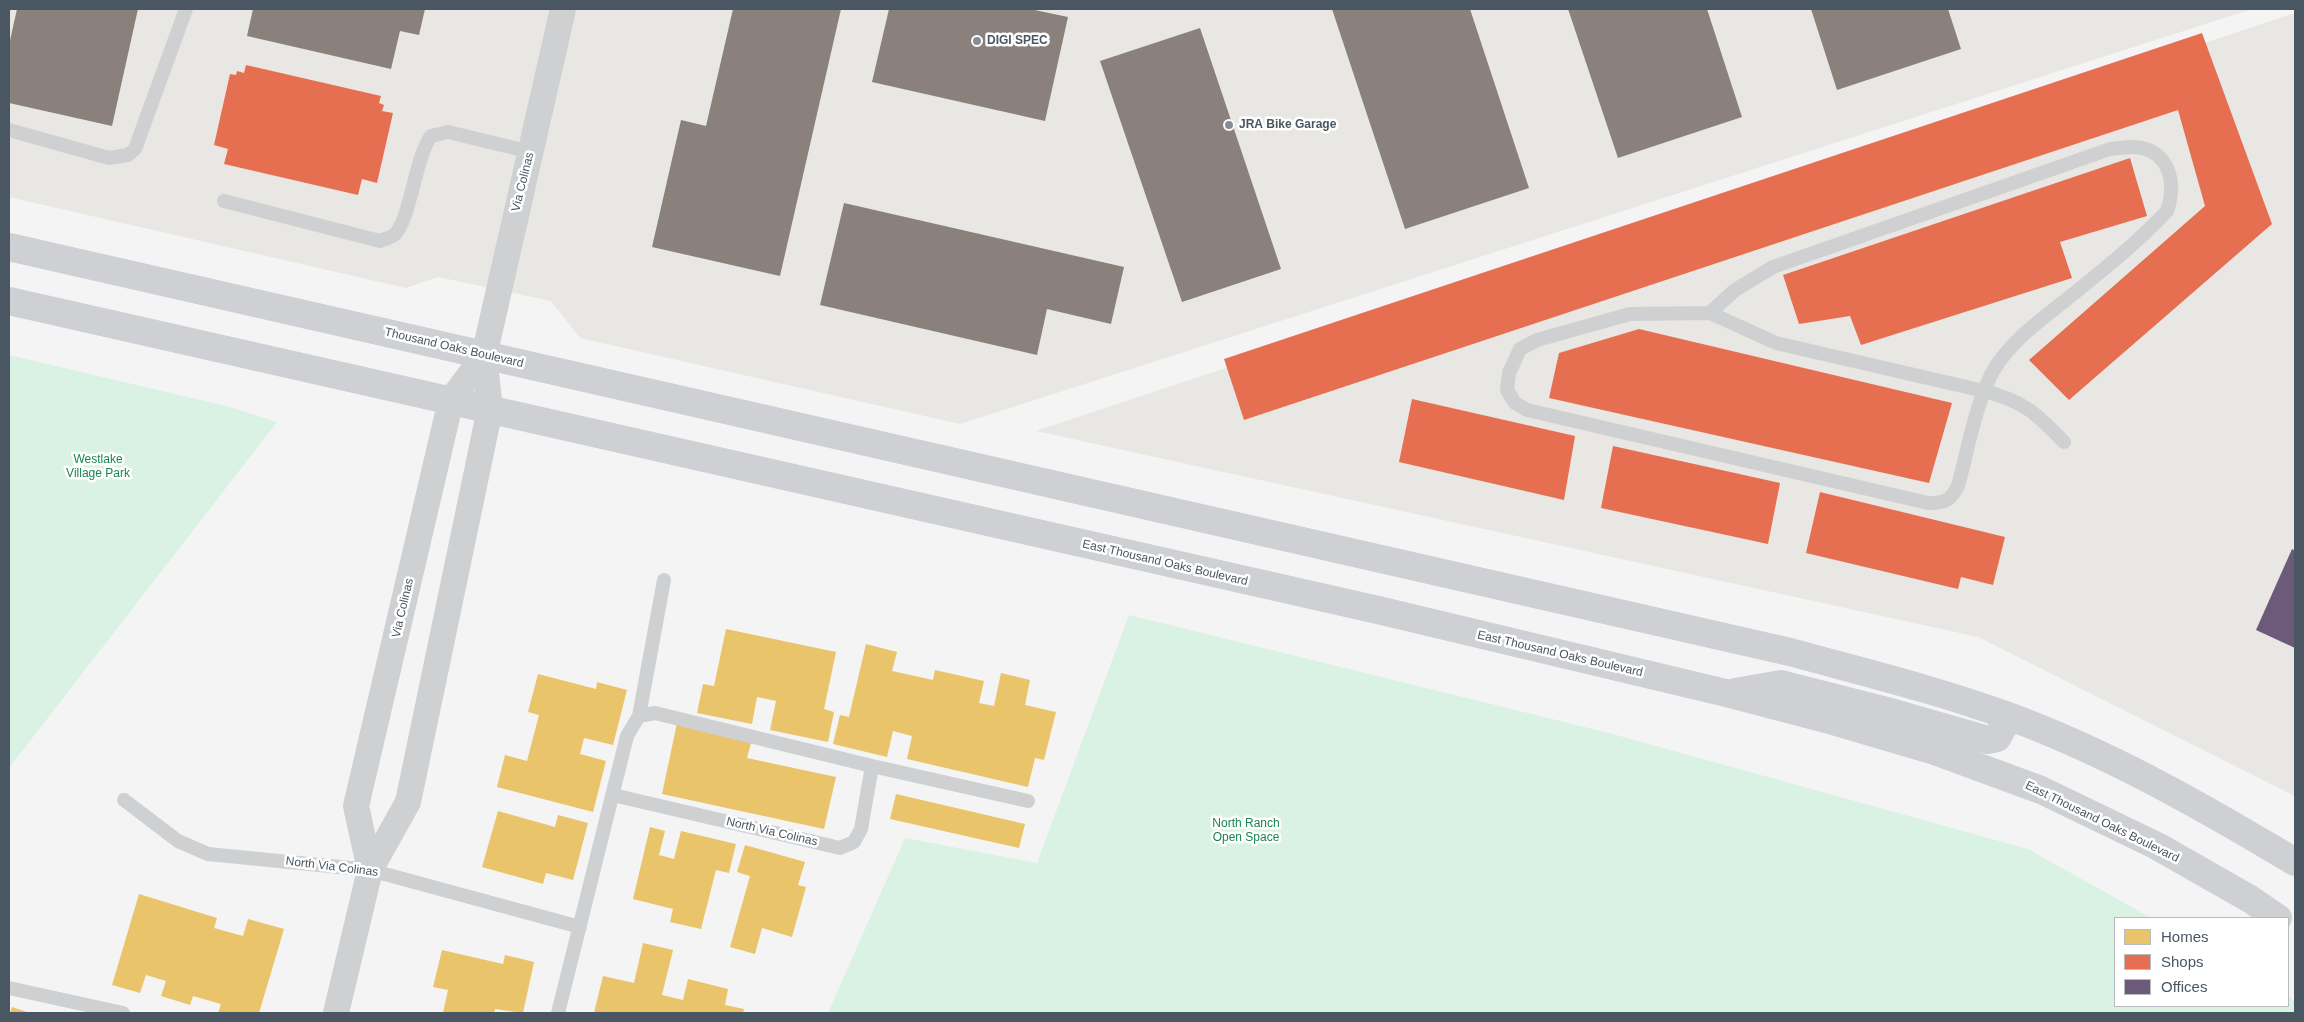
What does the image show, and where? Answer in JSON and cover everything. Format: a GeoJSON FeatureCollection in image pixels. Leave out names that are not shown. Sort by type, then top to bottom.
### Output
{"type":"FeatureCollection","features":[{"type":"Feature","properties":{"kind":"main road","name":"Thousand Oaks Boulevard"},"geometry":{"type":"LineString","coordinates":[[9,247],[1790,652],[1913,685],[2009,717]]}},
{"type":"Feature","properties":{"kind":"main road"},"geometry":{"type":"LineString","coordinates":[[9,301],[490,409]]}},
{"type":"Feature","properties":{"kind":"main road","name":"East Thousand Oaks Boulevard"},"geometry":{"type":"LineString","coordinates":[[490,409],[808,483],[1368,608],[1726,693],[1935,751],[2040,790],[2157,846],[2250,899],[2277,917]]}},
{"type":"Feature","properties":{"kind":"main road"},"geometry":{"type":"LineString","coordinates":[[1726,693],[1781,684],[1887,711],[1988,740],[1997,738],[2009,717],[2099,754],[2192,801],[2295,862]]}},
{"type":"Feature","properties":{"kind":"street","name":"Via Colinas"},"geometry":{"type":"LineString","coordinates":[[336,1013],[370,870],[408,802],[490,409],[484,356],[563,9]]}},
{"type":"Feature","properties":{"kind":"street","name":"Via Colinas"},"geometry":{"type":"LineString","coordinates":[[370,870],[356,806],[451,400],[484,356]]}},
{"type":"Feature","properties":{"kind":"lane"},"geometry":{"type":"LineString","coordinates":[[9,130],[109,158],[128,155],[135,148],[186,9]]}},
{"type":"Feature","properties":{"kind":"lane"},"geometry":{"type":"LineString","coordinates":[[224,201],[380,241],[395,234],[403,222],[423,147],[430,136],[448,132],[531,152]]}},
{"type":"Feature","properties":{"kind":"lane"},"geometry":{"type":"LineString","coordinates":[[1710,313],[1735,290],[1773,267],[2110,149],[2135,147],[2155,154],[2170,171],[2172,198],[2167,211],[2121,254],[2021,337],[1993,372],[1984,391],[1958,486],[1952,497],[1940,503],[1527,410],[1514,403],[1507,390],[1509,373],[1520,349],[1537,340],[1630,314],[1710,313],[1776,343],[1984,391],[2005,397],[2025,406],[2043,420],[2064,442]]}},
{"type":"Feature","properties":{"kind":"lane"},"geometry":{"type":"LineString","coordinates":[[558,1013],[627,736],[639,716],[664,580]]}},
{"type":"Feature","properties":{"kind":"lane"},"geometry":{"type":"LineString","coordinates":[[639,716],[655,713],[872,766],[1028,801]]}},
{"type":"Feature","properties":{"kind":"lane","name":"North Via Colinas"},"geometry":{"type":"LineString","coordinates":[[613,795],[840,848],[854,842],[861,829],[872,766]]}},
{"type":"Feature","properties":{"kind":"lane","name":"North Via Colinas"},"geometry":{"type":"LineString","coordinates":[[124,800],[178,841],[208,854],[370,870],[580,927]]}},
{"type":"Feature","properties":{"kind":"lane"},"geometry":{"type":"LineString","coordinates":[[9,988],[123,1013]]}},
{"type":"Feature","properties":{"kind":"shaded area"},"geometry":{"type":"Polygon","coordinates":[[[9,9],[2252,9],[960,424],[580,338],[551,301],[438,277],[406,288],[9,197],[9,9]]]}},
{"type":"Feature","properties":{"kind":"shaded area"},"geometry":{"type":"Polygon","coordinates":[[[2295,13],[2295,796],[1978,637],[1036,431],[2295,13]]]}},
{"type":"Feature","properties":{"kind":"green space","name":"Westlake Village Park"},"geometry":{"type":"Polygon","coordinates":[[[9,355],[230,407],[277,422],[9,768],[9,355]]]}},
{"type":"Feature","properties":{"kind":"green space","name":"North Ranch Open Space"},"geometry":{"type":"Polygon","coordinates":[[[1129,615],[1609,733],[2028,849],[2149,917],[2114,917],[2114,1007],[2289,1007],[2289,997],[2295,1001],[2295,1013],[828,1013],[905,838],[1037,863],[1129,615]]]}},
{"type":"Feature","properties":{"kind":"building: Homes"},"geometry":{"type":"Polygon","coordinates":[[[726,629],[836,652],[824,709],[834,712],[828,742],[770,730],[776,701],[757,697],[752,724],[697,713],[703,684],[714,686],[726,629]]]}},
{"type":"Feature","properties":{"kind":"building: Homes"},"geometry":{"type":"Polygon","coordinates":[[[866,644],[897,652],[892,671],[933,680],[935,670],[984,681],[979,703],[994,706],[1001,673],[1030,680],[1025,705],[1056,712],[1044,760],[1035,758],[1028,787],[907,759],[912,736],[893,731],[887,757],[833,744],[840,715],[849,717],[866,644]]]}},
{"type":"Feature","properties":{"kind":"building: Homes"},"geometry":{"type":"Polygon","coordinates":[[[538,674],[596,689],[597,682],[627,690],[613,745],[584,738],[580,754],[606,761],[593,812],[497,787],[505,755],[527,761],[539,715],[528,712],[538,674]]]}},
{"type":"Feature","properties":{"kind":"building: Homes"},"geometry":{"type":"Polygon","coordinates":[[[677,723],[752,739],[747,758],[836,777],[824,829],[662,794],[677,723]]]}},
{"type":"Feature","properties":{"kind":"building: Homes"},"geometry":{"type":"Polygon","coordinates":[[[896,794],[1025,824],[1019,848],[890,819],[896,794]]]}},
{"type":"Feature","properties":{"kind":"building: Homes"},"geometry":{"type":"Polygon","coordinates":[[[498,811],[555,827],[558,815],[588,823],[573,880],[546,873],[543,884],[482,867],[498,811]]]}},
{"type":"Feature","properties":{"kind":"building: Homes"},"geometry":{"type":"Polygon","coordinates":[[[650,827],[665,831],[659,855],[674,859],[681,831],[736,844],[729,873],[716,870],[701,929],[670,922],[673,909],[633,899],[650,827]]]}},
{"type":"Feature","properties":{"kind":"building: Homes"},"geometry":{"type":"Polygon","coordinates":[[[745,845],[805,862],[798,885],[806,887],[792,937],[762,928],[755,954],[730,947],[750,876],[737,872],[745,845]]]}},
{"type":"Feature","properties":{"kind":"building: Homes"},"geometry":{"type":"Polygon","coordinates":[[[139,894],[217,918],[214,928],[243,936],[248,919],[284,929],[259,1013],[218,1013],[221,1004],[193,996],[190,1005],[161,996],[166,981],[146,975],[140,993],[112,985],[139,894]]]}},
{"type":"Feature","properties":{"kind":"building: Homes"},"geometry":{"type":"Polygon","coordinates":[[[643,943],[673,950],[662,995],[683,1000],[688,979],[728,989],[725,1005],[744,1009],[743,1013],[594,1013],[603,976],[634,983],[643,943]]]}},
{"type":"Feature","properties":{"kind":"building: Homes"},"geometry":{"type":"Polygon","coordinates":[[[442,950],[503,964],[505,955],[534,962],[523,1013],[495,1009],[494,1013],[443,1013],[448,990],[433,987],[442,950]]]}},
{"type":"Feature","properties":{"kind":"building: Homes"},"geometry":{"type":"Polygon","coordinates":[[[12,1007],[30,1013],[10,1013],[12,1007]]]}},
{"type":"Feature","properties":{"kind":"building: Shops"},"geometry":{"type":"Polygon","coordinates":[[[2202,33],[2272,224],[2069,400],[2029,360],[2205,206],[2178,110],[1244,420],[1224,359],[2202,33]]]}},
{"type":"Feature","properties":{"kind":"building: Shops"},"geometry":{"type":"Polygon","coordinates":[[[246,65],[381,96],[379,103],[384,105],[382,111],[393,113],[377,183],[362,179],[358,195],[224,164],[228,149],[214,145],[230,74],[236,75],[237,71],[244,73],[246,65]]]}},
{"type":"Feature","properties":{"kind":"building: Shops"},"geometry":{"type":"Polygon","coordinates":[[[2130,158],[2147,216],[2060,242],[2072,278],[1861,345],[1850,316],[1799,324],[1783,275],[2130,158]]]}},
{"type":"Feature","properties":{"kind":"building: Shops"},"geometry":{"type":"Polygon","coordinates":[[[1639,329],[1952,403],[1929,483],[1549,398],[1559,353],[1639,329]]]}},
{"type":"Feature","properties":{"kind":"building: Shops"},"geometry":{"type":"Polygon","coordinates":[[[1412,399],[1575,436],[1564,500],[1399,462],[1412,399]]]}},
{"type":"Feature","properties":{"kind":"building: Shops"},"geometry":{"type":"Polygon","coordinates":[[[1613,446],[1780,483],[1768,544],[1601,508],[1613,446]]]}},
{"type":"Feature","properties":{"kind":"building: Shops"},"geometry":{"type":"Polygon","coordinates":[[[1820,492],[2005,537],[1993,585],[1961,577],[1958,589],[1806,553],[1820,492]]]}},
{"type":"Feature","properties":{"kind":"building: Offices"},"geometry":{"type":"Polygon","coordinates":[[[2292,549],[2295,551],[2295,648],[2256,630],[2292,549]]]}},
{"type":"Feature","properties":{"kind":"building: Industry"},"geometry":{"type":"Polygon","coordinates":[[[17,9],[138,9],[112,126],[9,103],[9,45],[17,9]]]}},
{"type":"Feature","properties":{"kind":"building: Industry"},"geometry":{"type":"Polygon","coordinates":[[[253,9],[425,9],[419,35],[400,31],[391,69],[247,36],[253,9]]]}},
{"type":"Feature","properties":{"kind":"building: Industry"},"geometry":{"type":"Polygon","coordinates":[[[733,9],[841,9],[780,276],[652,247],[681,120],[706,126],[733,9]]]}},
{"type":"Feature","properties":{"kind":"building: Industry"},"geometry":{"type":"Polygon","coordinates":[[[889,9],[1030,9],[1068,17],[1045,121],[872,82],[889,9]]]}},
{"type":"Feature","properties":{"kind":"building: Industry"},"geometry":{"type":"Polygon","coordinates":[[[1332,9],[1470,9],[1529,188],[1405,229],[1332,9]]]}},
{"type":"Feature","properties":{"kind":"building: Industry"},"geometry":{"type":"Polygon","coordinates":[[[1568,9],[1707,9],[1742,117],[1618,158],[1568,9]]]}},
{"type":"Feature","properties":{"kind":"building: Industry"},"geometry":{"type":"Polygon","coordinates":[[[1811,9],[1948,9],[1961,49],[1837,90],[1811,9]]]}},
{"type":"Feature","properties":{"kind":"building: Industry"},"geometry":{"type":"Polygon","coordinates":[[[1200,28],[1281,269],[1182,302],[1100,61],[1200,28]]]}},
{"type":"Feature","properties":{"kind":"building: Industry"},"geometry":{"type":"Polygon","coordinates":[[[844,203],[1124,267],[1111,324],[1047,309],[1037,355],[820,305],[844,203]]]}},
{"type":"Feature","properties":{"kind":"place","name":"DIGI SPEC"},"geometry":{"type":"Point","coordinates":[977,41]}},
{"type":"Feature","properties":{"kind":"place","name":"JRA Bike Garage"},"geometry":{"type":"Point","coordinates":[1229,125]}}]}
